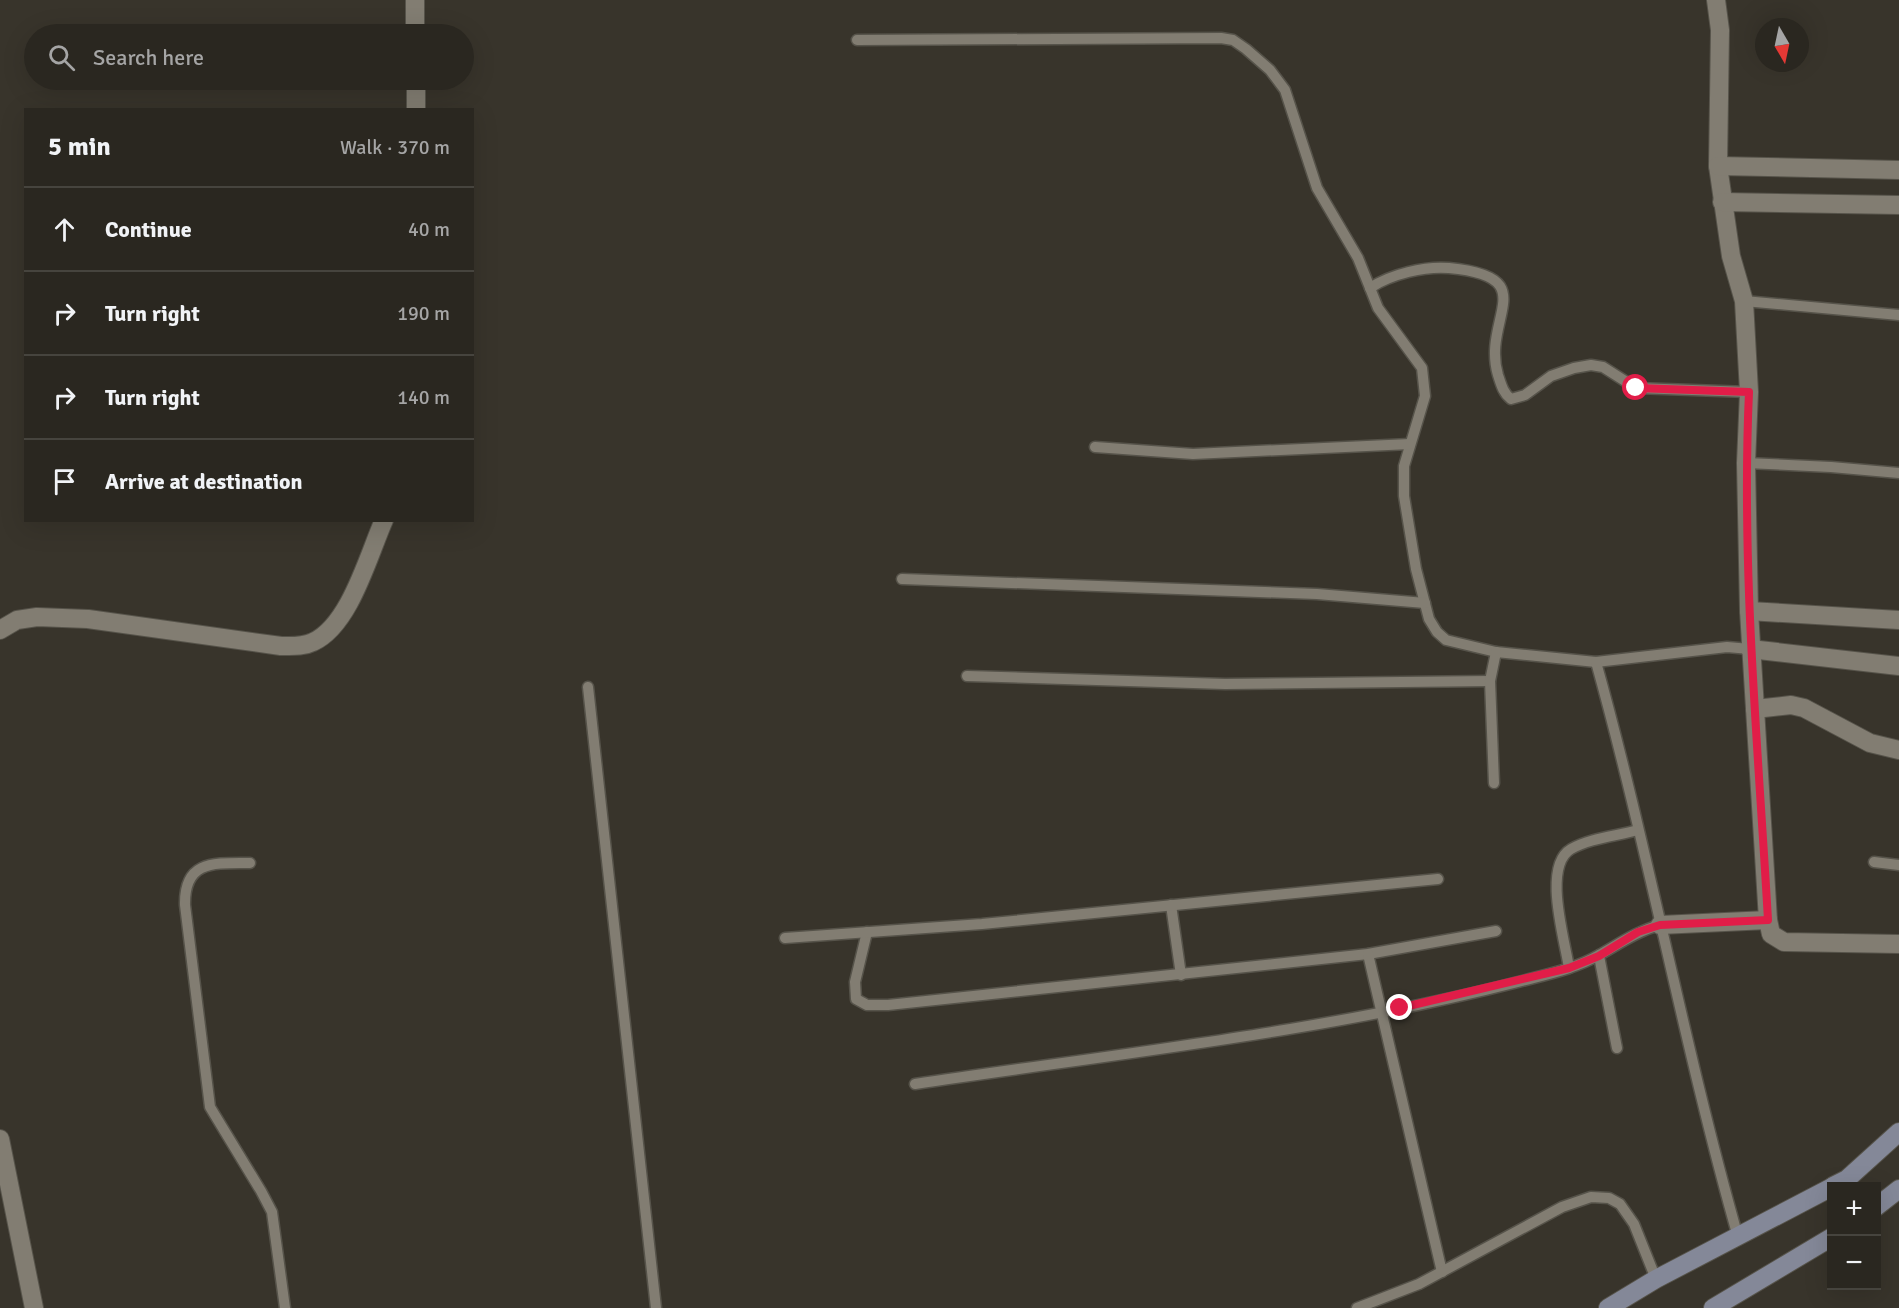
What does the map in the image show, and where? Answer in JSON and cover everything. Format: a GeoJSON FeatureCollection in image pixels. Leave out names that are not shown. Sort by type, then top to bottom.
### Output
{"type":"FeatureCollection","features":[{"type":"Feature","properties":{"kind":"street"},"geometry":{"type":"LineString","coordinates":[[415,0],[415,24]]}},
{"type":"Feature","properties":{"kind":"street"},"geometry":{"type":"LineString","coordinates":[[1716,0],[1720,30],[1718,166],[1731,256],[1744,301],[1749,392],[1746,463],[1750,649],[1768,920],[1771,933],[1784,942],[1899,944]]}},
{"type":"Feature","properties":{"kind":"street"},"geometry":{"type":"LineString","coordinates":[[416,90],[416,108]]}},
{"type":"Feature","properties":{"kind":"street"},"geometry":{"type":"LineString","coordinates":[[1718,166],[1899,170]]}},
{"type":"Feature","properties":{"kind":"street"},"geometry":{"type":"LineString","coordinates":[[1722,202],[1899,205]]}},
{"type":"Feature","properties":{"kind":"street"},"geometry":{"type":"LineString","coordinates":[[0,630],[17,620],[37,617],[88,619],[281,646],[305,645],[326,634],[344,614],[383,522]]}},
{"type":"Feature","properties":{"kind":"street"},"geometry":{"type":"LineString","coordinates":[[1749,611],[1899,620]]}},
{"type":"Feature","properties":{"kind":"street"},"geometry":{"type":"LineString","coordinates":[[1750,649],[1899,666]]}},
{"type":"Feature","properties":{"kind":"street"},"geometry":{"type":"LineString","coordinates":[[1755,709],[1791,705],[1804,708],[1870,743],[1899,750]]}},
{"type":"Feature","properties":{"kind":"street"},"geometry":{"type":"LineString","coordinates":[[1660,925],[1768,920]]}},
{"type":"Feature","properties":{"kind":"street"},"geometry":{"type":"LineString","coordinates":[[1841,1182],[1899,1132]]}},
{"type":"Feature","properties":{"kind":"street"},"geometry":{"type":"LineString","coordinates":[[0,1139],[34,1308]]}},
{"type":"Feature","properties":{"kind":"street"},"geometry":{"type":"LineString","coordinates":[[1881,1203],[1899,1189]]}},
{"type":"Feature","properties":{"kind":"street"},"geometry":{"type":"LineString","coordinates":[[1608,1308],[1656,1279],[1827,1190]]}},
{"type":"Feature","properties":{"kind":"street"},"geometry":{"type":"LineString","coordinates":[[1713,1308],[1827,1241]]}},
{"type":"Feature","properties":{"kind":"lane"},"geometry":{"type":"LineString","coordinates":[[857,40],[1233,40],[1270,70],[1285,90],[1317,188],[1358,258],[1378,308],[1422,368],[1425,396],[1404,466],[1404,496],[1416,569],[1429,619],[1446,640],[1496,652],[1596,662],[1717,648],[1750,649]]}},
{"type":"Feature","properties":{"kind":"lane"},"geometry":{"type":"LineString","coordinates":[[1370,288],[1390,278],[1443,268],[1484,273],[1495,279],[1500,287],[1503,304],[1496,333],[1495,362],[1503,389],[1511,399],[1525,395],[1551,376],[1591,365],[1603,367],[1631,385],[1647,390],[1749,392]]}},
{"type":"Feature","properties":{"kind":"lane"},"geometry":{"type":"LineString","coordinates":[[1744,301],[1899,315]]}},
{"type":"Feature","properties":{"kind":"lane"},"geometry":{"type":"LineString","coordinates":[[1095,447],[1192,454],[1410,444]]}},
{"type":"Feature","properties":{"kind":"lane"},"geometry":{"type":"LineString","coordinates":[[1746,463],[1899,473]]}},
{"type":"Feature","properties":{"kind":"lane"},"geometry":{"type":"LineString","coordinates":[[902,579],[1317,594],[1425,603]]}},
{"type":"Feature","properties":{"kind":"lane"},"geometry":{"type":"LineString","coordinates":[[1494,783],[1490,681],[1496,652]]}},
{"type":"Feature","properties":{"kind":"lane"},"geometry":{"type":"LineString","coordinates":[[1596,662],[1738,1237]]}},
{"type":"Feature","properties":{"kind":"lane"},"geometry":{"type":"LineString","coordinates":[[967,676],[1225,684],[1490,681]]}},
{"type":"Feature","properties":{"kind":"lane"},"geometry":{"type":"LineString","coordinates":[[588,687],[656,1308]]}},
{"type":"Feature","properties":{"kind":"lane"},"geometry":{"type":"LineString","coordinates":[[1569,968],[1557,892],[1558,864],[1572,849],[1638,830]]}},
{"type":"Feature","properties":{"kind":"lane"},"geometry":{"type":"LineString","coordinates":[[1874,862],[1899,865]]}},
{"type":"Feature","properties":{"kind":"lane"},"geometry":{"type":"LineString","coordinates":[[250,863],[218,863],[206,866],[188,879],[184,887],[184,905],[210,1107],[272,1212],[285,1308]]}},
{"type":"Feature","properties":{"kind":"lane"},"geometry":{"type":"LineString","coordinates":[[785,938],[1172,905],[1438,879]]}},
{"type":"Feature","properties":{"kind":"lane"},"geometry":{"type":"LineString","coordinates":[[1172,905],[1181,975]]}},
{"type":"Feature","properties":{"kind":"lane"},"geometry":{"type":"LineString","coordinates":[[915,1084],[1379,1012],[1569,968],[1599,956],[1638,932],[1660,925]]}},
{"type":"Feature","properties":{"kind":"lane"},"geometry":{"type":"LineString","coordinates":[[867,932],[854,992],[856,999],[867,1005],[888,1005],[1368,954],[1496,931]]}},
{"type":"Feature","properties":{"kind":"lane"},"geometry":{"type":"LineString","coordinates":[[1368,954],[1379,1012],[1442,1272]]}},
{"type":"Feature","properties":{"kind":"lane"},"geometry":{"type":"LineString","coordinates":[[1599,956],[1617,1048]]}},
{"type":"Feature","properties":{"kind":"lane"},"geometry":{"type":"LineString","coordinates":[[1357,1308],[1419,1284],[1562,1207],[1591,1197],[1609,1198],[1620,1204],[1634,1224],[1656,1279]]}},
{"type":"Feature","properties":{"kind":"lane"},"geometry":{"type":"LineString","coordinates":[[1736,1308],[1747,1288]]}},
{"type":"Feature","properties":{"kind":"route"},"geometry":{"type":"LineString","coordinates":[[1400,1008],[1569,968],[1599,956],[1638,932],[1660,925],[1768,920],[1750,630],[1746,463],[1749,392],[1636,388]]}}]}
